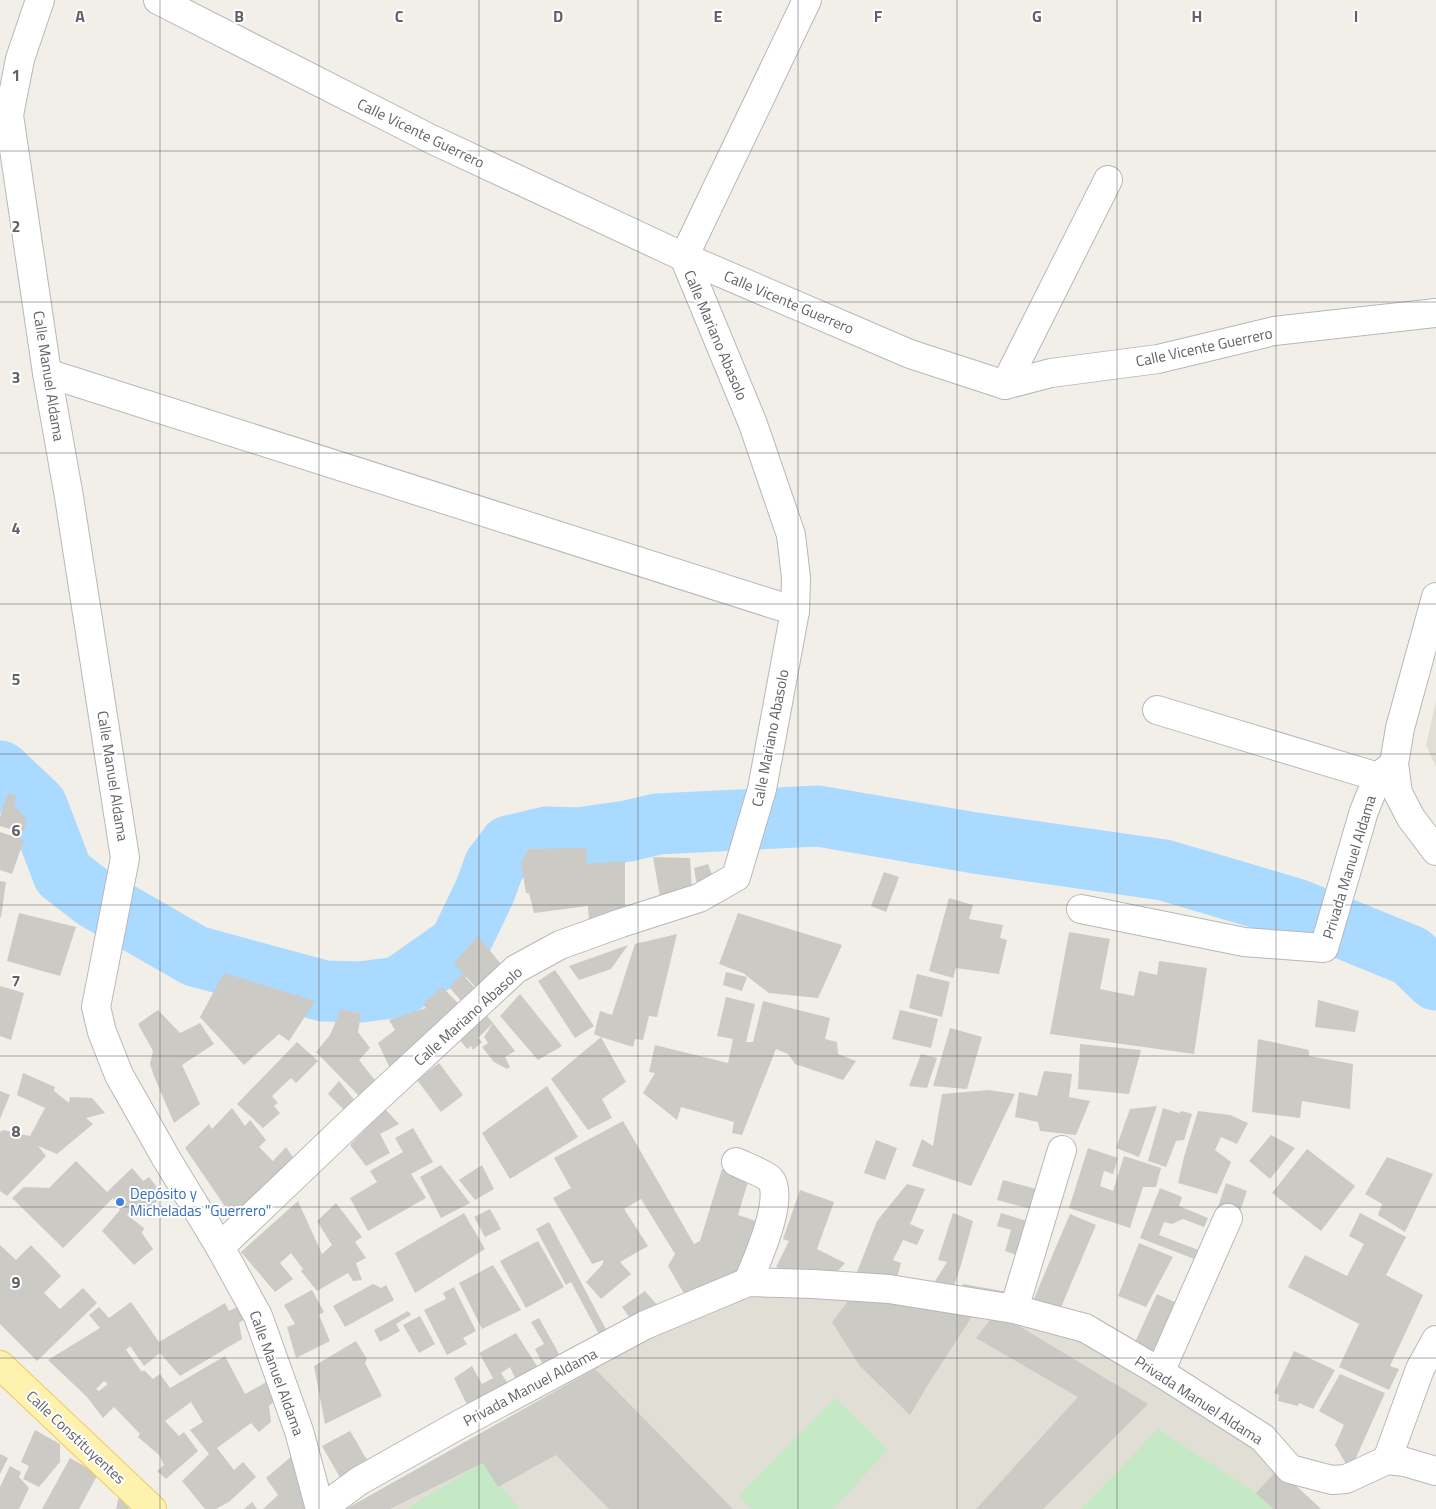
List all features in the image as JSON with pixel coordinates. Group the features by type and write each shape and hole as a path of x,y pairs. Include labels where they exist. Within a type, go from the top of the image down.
{"main road":[{"name":"Calle Constituyentes","path":"0,1365 152,1509"}],"street":[{"name":"Calle Manuel Aldama","path":"40,0 4,113 69,497 126,858 96,1007 102,1032 119,1076 220,1247 258,1316 299,1431 321,1509"},
{"name":"Calle Vicente Guerrero","path":"158,0 431,139 684,258 910,354 1006,385 1051,372 1158,359 1274,331 1436,313"},
{"name":"Calle Mariano Abasolo","path":"220,1247 516,969 560,945 699,898 736,878 762,790 795,611 796,578 791,535 753,424 684,258 807,0"},
{"path":"1006,385 1108,180"},
{"path":"47,373 795,611"},
{"path":"1386,770 1400,728 1436,597"},
{"path":"1157,710 1386,770 1411,818 1436,851"},
{"name":"Privada Manuel Aldama","path":"1081,909 1244,942 1324,948 1364,811 1386,770"},
{"path":"1014,1309 1062,1150"},
{"path":"736,1162 770,1179 774,1187 775,1200 771,1218 748,1282"},
{"path":"1160,1372 1228,1218"},
{"name":"Privada Manuel Aldama","path":"321,1509 359,1481 462,1423 636,1330 748,1282 889,1289 1014,1309 1085,1328 1160,1372 1263,1438 1290,1469 1332,1480 1346,1479 1387,1460"},
{"path":"1436,1340 1420,1369 1387,1460 1405,1462 1436,1471"}],"shaded area":[{"path":"1436,701 1436,767 1426,745"},
{"path":"748,1282 895,1301 1102,1339 1260,1452 1321,1509 346,1509"}],"green space":[{"path":"835,1398 888,1450 833,1509 752,1509 739,1495"},
{"path":"1158,1429 1256,1493 1273,1509 1081,1509"},
{"path":"483,1463 519,1509 406,1509"}],"building":[{"path":"8,793 17,796 14,805 27,820 23,833 0,826 0,817"},
{"path":"0,832 24,840 12,874 0,870"},
{"path":"586,848 587,864 625,861 625,911 589,923 588,906 534,913 529,893 526,893 521,863 528,849"},
{"path":"653,857 690,858 692,890 660,897"},
{"path":"708,864 715,882 697,887 694,868"},
{"path":"884,872 899,877 886,912 871,906"},
{"path":"0,881 6,882 1,917 0,917"},
{"path":"949,898 973,905 969,919 1003,925 1000,938 1007,940 999,974 956,968 953,978 929,971"},
{"path":"19,913 76,927 60,976 7,961"},
{"path":"738,913 842,945 818,998 769,993 743,973 719,964"},
{"path":"1069,932 1110,939 1100,989 1134,996 1139,971 1157,975 1159,961 1207,968 1194,1054 1050,1034"},
{"path":"677,934 657,1017 649,1016 643,1040 635,1039 633,1047 594,1034 600,1011 612,1015 635,944"},
{"path":"478,936 505,969 479,991 454,963"},
{"path":"628,945 611,969 579,980 569,966"},
{"path":"555,970 594,1026 575,1038 538,981"},
{"path":"726,972 747,977 742,991 723,985"},
{"path":"224,973 315,1001 289,1041 279,1034 244,1065 200,1017"},
{"path":"462,974 475,988 462,1002 449,987"},
{"path":"917,974 950,982 942,1017 909,1008"},
{"path":"0,986 24,993 11,1040 0,1036"},
{"path":"442,987 462,1007 390,1068 378,1043 395,1030 389,1020 426,1008 423,1004"},
{"path":"520,994 562,1046 538,1060 500,1016"},
{"path":"726,997 755,1004 746,1042 753,1042 763,1001 830,1018 825,1039 837,1042 838,1054 856,1061 843,1080 795,1064 788,1054 776,1049 742,1135 732,1133 734,1122 681,1107 677,1120 643,1093 655,1073 649,1072 655,1045 728,1063 733,1039 717,1036"},
{"path":"1318,1000 1359,1011 1355,1032 1315,1027"},
{"path":"341,1009 361,1014 358,1032 370,1048 359,1060 378,1084 360,1097 316,1052 330,1035"},
{"path":"158,1010 180,1033 200,1023 214,1044 182,1065 200,1104 174,1123 150,1064 153,1051 138,1024"},
{"path":"900,1010 938,1019 931,1048 892,1039"},
{"path":"487,1016 493,1023 478,1038 482,1042 473,1050 471,1046 467,1049 460,1040"},
{"path":"493,1023 515,1051 505,1057 510,1067 507,1069 494,1062 482,1047 488,1043 484,1037"},
{"path":"950,1028 982,1037 967,1089 933,1086"},
{"path":"601,1037 626,1082 602,1099 612,1118 588,1130 551,1079"},
{"path":"1258,1039 1309,1050 1309,1056 1353,1064 1350,1109 1302,1101 1300,1118 1252,1112"},
{"path":"297,1042 318,1061 296,1083 291,1078 272,1096 278,1103 274,1106 280,1113 263,1128 237,1104"},
{"path":"1080,1044 1141,1050 1129,1094 1078,1089"},
{"path":"921,1054 937,1058 927,1088 909,1086"},
{"path":"439,1063 463,1095 441,1112 417,1080"},
{"path":"1044,1071 1072,1074 1069,1097 1090,1101 1076,1135 1040,1131 1038,1122 1015,1117 1019,1092 1037,1096"},
{"path":"23,1073 55,1087 54,1091 69,1103 70,1097 92,1098 105,1113 86,1118 93,1124 57,1154 38,1146 46,1156 7,1196 0,1191 0,1132 3,1130 30,1136 45,1108 17,1095"},
{"path":"339,1081 356,1102 345,1111 328,1094"},
{"path":"547,1086 578,1137 510,1179 482,1133"},
{"path":"989,1090 1015,1094 971,1186 912,1166 922,1139 933,1146 942,1094"},
{"path":"0,1091 10,1095 0,1119"},
{"path":"1157,1106 1139,1157 1116,1148 1130,1109"},
{"path":"232,1108 245,1126 250,1120 266,1140 259,1147 273,1161 286,1147 295,1160 233,1218 185,1148 209,1124 212,1129"},
{"path":"1163,1108 1179,1113 1182,1111 1192,1114 1184,1140 1176,1141 1166,1167 1148,1161"},
{"path":"385,1109 399,1124 380,1134 390,1153 366,1166 350,1145"},
{"path":"1198,1111 1230,1115 1248,1123 1237,1144 1221,1137 1215,1150 1231,1162 1217,1194 1178,1183"},
{"path":"623,1121 694,1244 700,1241 722,1169 748,1182 738,1215 762,1223 743,1278 689,1302 668,1266 675,1254 641,1199 624,1209 648,1246 620,1262 631,1274 601,1299 586,1282 602,1265 604,1260 592,1264 553,1198 571,1188 554,1158"},
{"path":"413,1128 433,1162 411,1174 426,1198 368,1231 350,1198 377,1182 370,1171 403,1152 395,1138"},
{"path":"1271,1135 1295,1148 1270,1179 1249,1161"},
{"path":"876,1140 897,1148 885,1180 864,1173"},
{"path":"1088,1148 1118,1158 1113,1174 1104,1171 1100,1186 1113,1191 1124,1156 1161,1168 1156,1187 1143,1187 1130,1228 1069,1208"},
{"path":"1307,1149 1355,1186 1321,1231 1272,1193"},
{"path":"1387,1157 1433,1174 1405,1232 1378,1215 1382,1204 1365,1194"},
{"path":"76,1161 107,1192 132,1168 143,1181 149,1177 163,1195 145,1213 135,1204 127,1215 144,1228 142,1233 153,1249 134,1265 102,1231 120,1210 113,1198 63,1248 12,1198 24,1187 49,1188"},
{"path":"441,1165 470,1203 441,1218 420,1177"},
{"path":"482,1165 494,1189 475,1200 459,1180"},
{"path":"1003,1180 1036,1189 1031,1209 997,1200"},
{"path":"1226,1183 1247,1191 1239,1214 1218,1207"},
{"path":"907,1184 925,1189 910,1224 924,1230 917,1245 903,1240 893,1260 901,1263 895,1286 857,1272 877,1221"},
{"path":"1160,1188 1182,1197 1179,1206 1208,1218 1204,1227 1183,1219 1172,1224 1164,1222 1159,1235 1201,1251 1197,1260 1140,1238"},
{"path":"800,1190 834,1202 817,1249 845,1263 829,1281 776,1267 789,1241 783,1239"},
{"path":"298,1201 322,1254 332,1245 317,1221 336,1203 362,1237 355,1242 366,1258 356,1263 362,1280 353,1281 348,1273 317,1291 301,1271 303,1269 291,1253 280,1263 293,1279 275,1292 241,1252"},
{"path":"490,1209 501,1229 485,1237 474,1217"},
{"path":"464,1213 485,1249 415,1293 395,1253"},
{"path":"953,1213 973,1221 961,1265 952,1292 929,1291 947,1262 938,1260"},
{"path":"1001,1213 1030,1222 1020,1256 1005,1251 1011,1230 997,1226"},
{"path":"1360,1213 1406,1237 1386,1275 1423,1295 1390,1366 1399,1369 1389,1390 1339,1367 1359,1324 1288,1287 1305,1255 1347,1276 1364,1244 1349,1236"},
{"path":"1070,1214 1096,1225 1056,1319 1030,1308"},
{"path":"549,1222 609,1335 602,1340 571,1282 566,1285 536,1229"},
{"path":"538,1241 564,1287 526,1308 500,1261"},
{"path":"1139,1243 1173,1257 1146,1307 1118,1296"},
{"path":"0,1245 16,1260 31,1245 61,1276 44,1293 60,1309 83,1288 97,1303 37,1361 0,1324"},
{"path":"493,1265 521,1310 482,1329 459,1283"},
{"path":"373,1284 381,1288 386,1285 394,1300 345,1327 333,1306"},
{"path":"963,1284 1008,1292 1006,1304 961,1296"},
{"path":"454,1287 476,1331 463,1338 467,1344 447,1355 424,1310 446,1299 443,1293"},
{"path":"312,1290 324,1312 319,1315 330,1341 296,1358 287,1327 295,1324 284,1305"},
{"path":"645,1291 663,1312 635,1325 622,1307"},
{"path":"1157,1294 1179,1304 1154,1361 1131,1351"},
{"path":"852,1296 973,1315 910,1415 859,1365 832,1322"},
{"path":"131,1302 159,1342 225,1303 229,1311 239,1306 246,1318 239,1323 242,1339 180,1376 160,1353 144,1366 130,1346 126,1350 142,1372 144,1370 153,1379 160,1374 170,1388 225,1356 245,1394 272,1379 278,1398 269,1406 271,1422 259,1432 251,1423 217,1448 234,1470 243,1462 256,1477 229,1502 216,1509 205,1509 182,1481 209,1454 190,1430 203,1422 191,1402 165,1421 179,1436 184,1432 198,1451 166,1479 157,1471 164,1465 159,1455 138,1437 140,1434 114,1407 103,1418 87,1397 48,1360 100,1328 89,1315 99,1307 109,1318","holes":["104,1381 108,1384 99,1391 96,1389"]},
{"path":"408,1311 411,1315 396,1324 400,1331 380,1342 374,1330"},
{"path":"996,1312 1148,1404 1043,1509 976,1509 1078,1397 976,1338"},
{"path":"420,1316 435,1344 419,1353 403,1325"},
{"path":"539,1318 563,1361 546,1371 535,1349 544,1344 531,1322"},
{"path":"516,1333 540,1371 518,1384 510,1367 501,1373 512,1390 471,1413 454,1378 472,1366 482,1384 493,1378 479,1353"},
{"path":"356,1341 367,1359 365,1363 382,1396 325,1424 314,1366"},
{"path":"1294,1351 1335,1370 1313,1409 1299,1403 1298,1406 1278,1401 1279,1395 1274,1393"},
{"path":"595,1369 733,1509 609,1509 556,1455 498,1487 483,1463 390,1509 346,1509"},
{"path":"1340,1374 1385,1393 1350,1471 1335,1445 1344,1425 1319,1411"},
{"path":"35,1430 60,1444 60,1462 39,1487 23,1479 29,1466 21,1462"},
{"path":"350,1431 370,1465 342,1481 322,1446"},
{"path":"298,1451 307,1509 263,1509 278,1495 266,1478"},
{"path":"0,1454 8,1458 0,1474"},
{"path":"70,1458 98,1474 79,1509 42,1509"},
{"path":"10,1466 21,1472 19,1477 29,1488 19,1509 0,1509 0,1487"},
{"path":"1278,1469 1321,1509 1273,1509 1256,1493"},
{"path":"119,1496 130,1506 128,1509 116,1509"},
{"path":"252,1502 257,1509 244,1509"}],"waterway":[{"path":"0,771 37,806 63,874 94,898 195,956 324,991 360,992 399,987 459,945 485,891 494,866 509,846 547,837 578,838 628,831 657,824 818,816 975,843 1164,870 1296,909 1411,956 1436,980"}],"place":[{"name":"Depósito y Micheladas \"Guerrero\"","path":"120,1202"}]}
